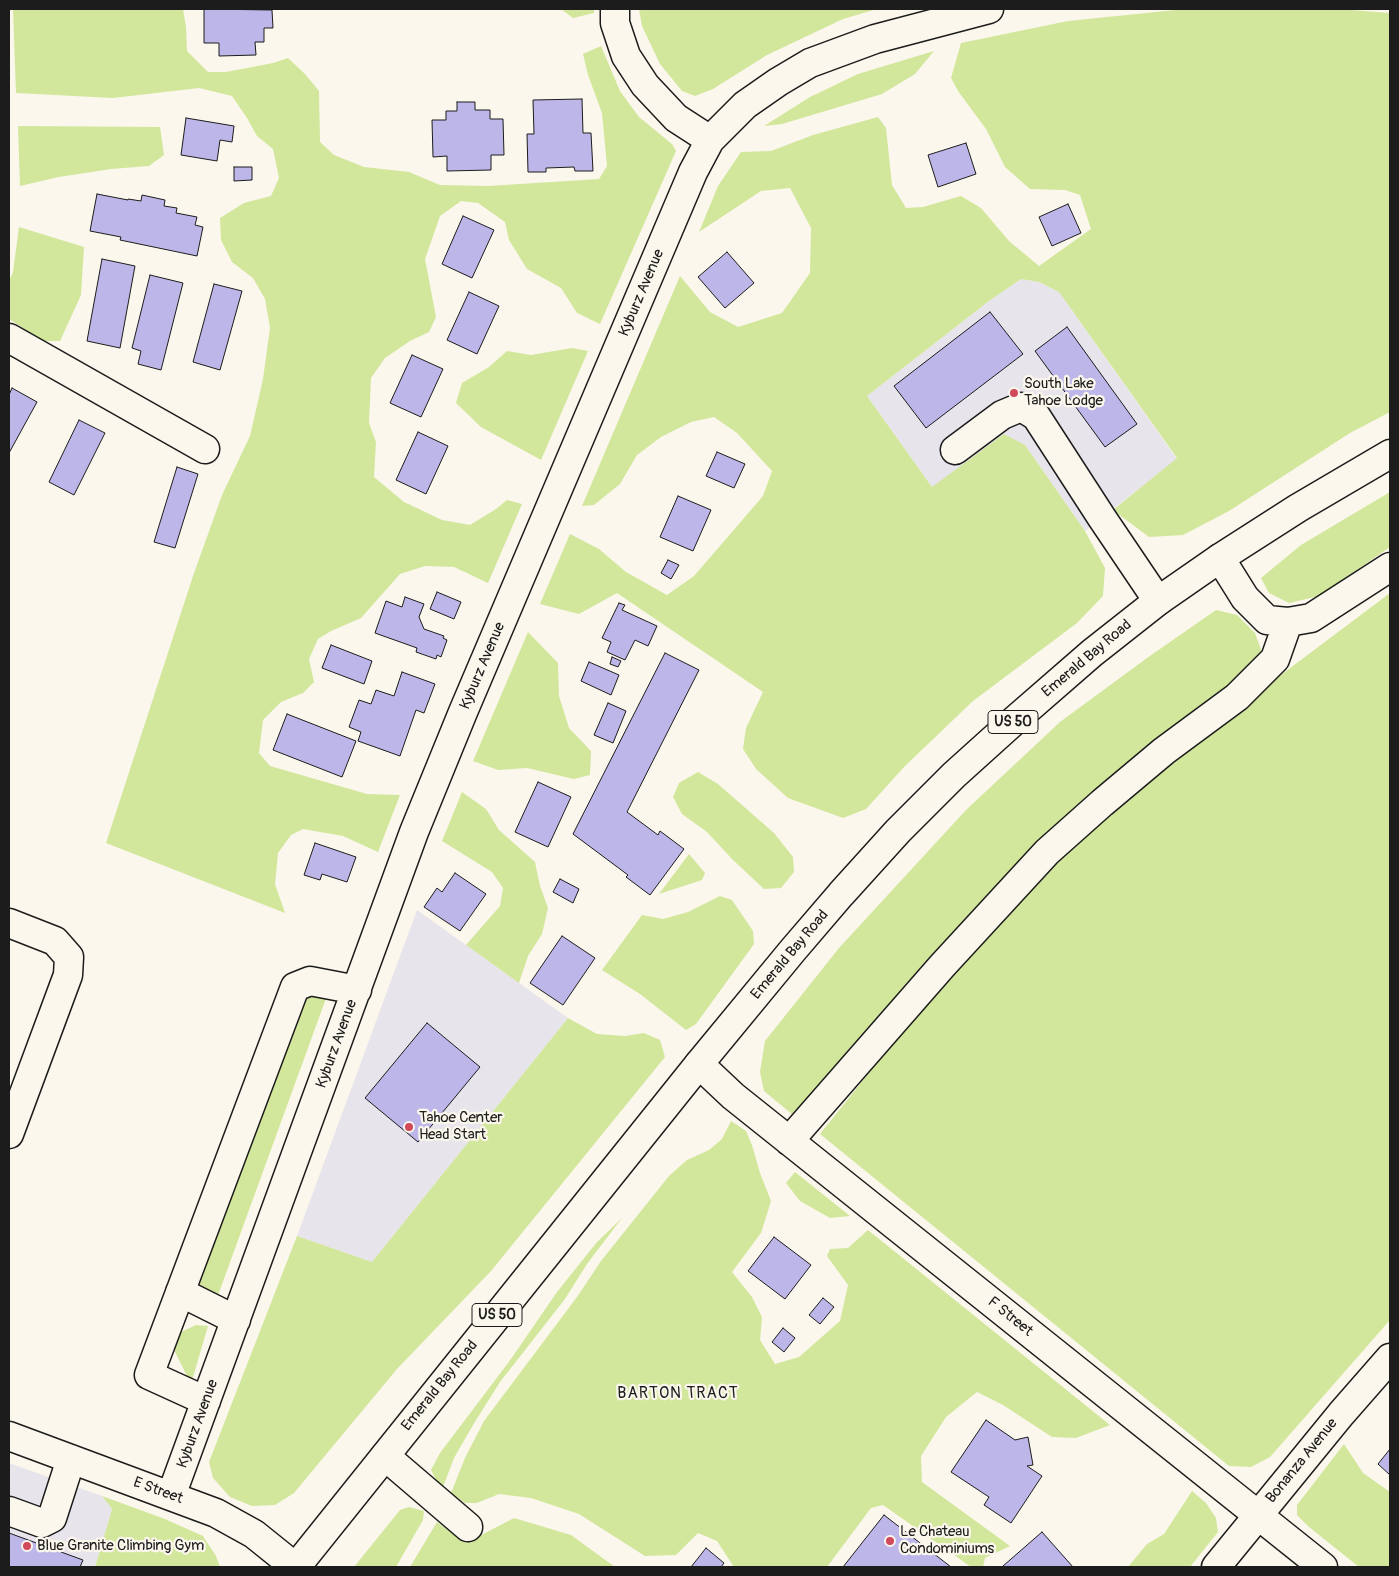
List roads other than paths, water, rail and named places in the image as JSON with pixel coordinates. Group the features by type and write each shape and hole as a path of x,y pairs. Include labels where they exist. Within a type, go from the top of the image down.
{"main road":[{"name":"Kyburz Avenue","path":"171,1496 414,832 463,712 693,172 710,140 745,105 810,63 875,39 989,9"},
{"path":"615,16 626,56 645,85 676,118 710,140"},
{"path":"9,338 205,449"},
{"path":"955,450 1002,415 1022,407 1036,416 1158,601"},
{"name":"Emerald Bay Road","path":"296,1567 699,1064 841,894 926,803 954,775 1092,653 1158,601 1220,558 1298,508 1390,454"},
{"path":"1220,558 1245,598 1267,620 1288,622 1311,618 1390,567"},
{"path":"789,1141 942,966 1046,852 1164,751 1237,697 1274,659 1288,622"},
{"path":"9,923 55,941 69,957 68,975 9,1134"},
{"path":"206,1401 149,1375 295,987 310,981 357,990"},
{"name":"F Street","path":"699,1064 733,1096 1322,1567"},
{"path":"180,1292 236,1320"},
{"name":"Bonanza Avenue","path":"1216,1567 1365,1385 1390,1358"},
{"name":"E Street","path":"9,1436 216,1513 254,1534 296,1567"},
{"path":"385,1456 468,1527"},
{"path":"9,1511 42,1523 52,1518 71,1459"}],"place":[{"name":"South Lake Tahoe Lodge","path":"1014,393"},
{"name":"Tahoe Center Head Start","path":"409,1127"},
{"name":"Le Chateau Condominiums","path":"890,1541"},
{"name":"Blue Granite Climbing Gym","path":"27,1546"}],"district":[{"name":"BARTON TRACT","path":"678,1394"}]}
